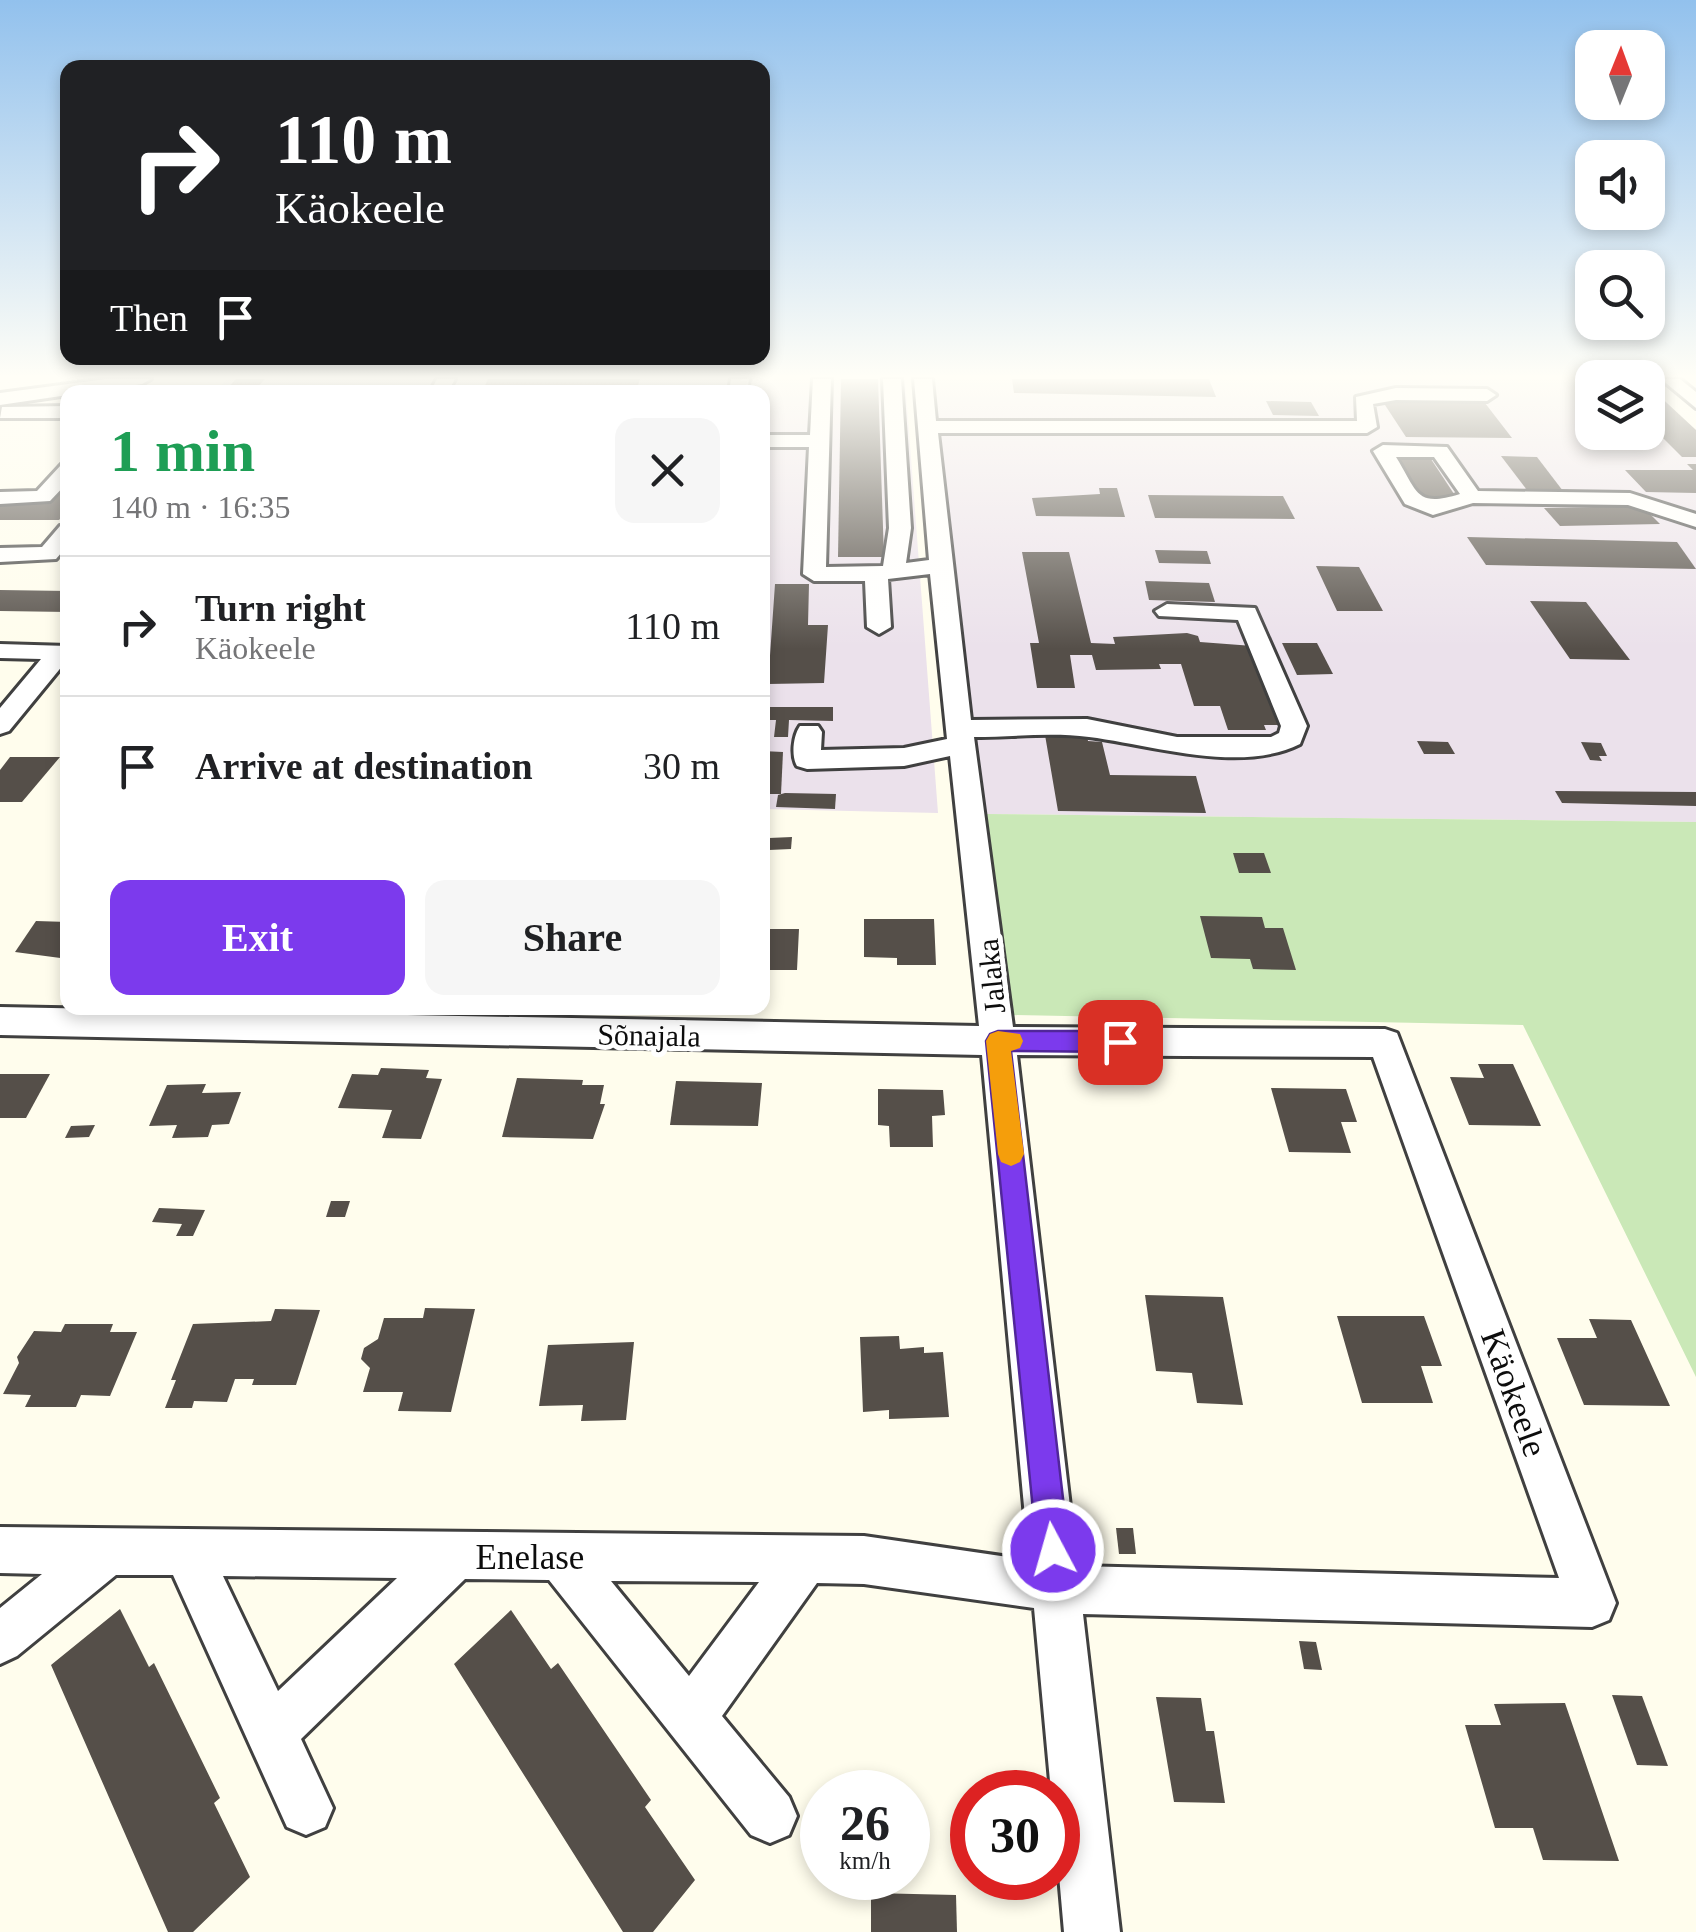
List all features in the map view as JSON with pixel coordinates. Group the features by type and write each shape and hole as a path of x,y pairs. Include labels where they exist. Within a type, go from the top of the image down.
{"street":[{"path":"818,469 814,574 884,573 938,566"},
{"path":"879,627 884,573 900,528 897,469"},
{"name":"Jalaka","path":"930,469 938,566 998,1041 1092,1932"},
{"path":"0,498 43,497 60,479"},
{"path":"1472,497 1630,499 1696,520"},
{"path":"0,554 58,554"},
{"path":"807,759 904,757 960,737 1087,728 1176,746 1274,746 1291,738 1294,726 1247,612 1167,611"},
{"path":"0,651 60,652 0,725"},
{"name":"Sõnajala","path":"0,1021 998,1041"},
{"name":"Käokeele","path":"998,1041 1386,1043 1592,1604 1057,1589"},
{"name":"Enelase","path":"0,1550 864,1560 1057,1589"},
{"path":"0,1639 107,1552"},
{"path":"188,1553 306,1808"},
{"path":"271,1732 456,1556"},
{"path":"561,1557 770,1816"},
{"path":"690,1717 804,1560"}],"shaded area":[{"path":"770,469 912,469 938,813 770,809"},
{"path":"944,469 1696,469 1696,822 986,814"}],"green space":[{"path":"986,814 1696,822 1696,1377 1523,1025 1011,1015"}],"building":[{"path":"839,469 881,469 884,557 838,557"},
{"path":"1403,469 1438,469 1456,497 1419,496"},
{"path":"1511,469 1546,469 1563,491 1527,490"},
{"path":"1696,469 1696,493 1646,492 1625,470"},
{"path":"60,488 59,520 0,520 0,503 45,504"},
{"path":"1099,488 1117,488 1125,517 1036,516 1032,498 1100,494"},
{"path":"1148,495 1283,496 1295,519 1155,518"},
{"path":"1642,506 1660,524 1560,526 1544,508"},
{"path":"1467,537 1677,542 1696,569 1486,565"},
{"path":"1155,550 1207,551 1211,564 1159,563"},
{"path":"1022,552 1069,552 1091,643 1115,644 1113,637 1187,633 1198,636 1200,642 1253,646 1285,725 1264,725 1266,730 1228,730 1220,706 1194,706 1181,664 1159,664 1161,669 1096,670 1092,655 1070,655 1075,688 1037,688 1030,643 1039,643"},
{"path":"1316,566 1359,567 1383,611 1337,611"},
{"path":"1145,581 1209,583 1215,602 1149,600"},
{"path":"775,584 809,584 808,625 828,625 824,683 770,684"},
{"path":"0,590 60,591 60,612 0,611"},
{"path":"1530,601 1586,602 1630,660 1570,659"},
{"path":"1282,643 1317,643 1333,674 1297,675"},
{"path":"770,707 833,707 833,721 789,720 788,737 774,737 776,720 770,720"},
{"path":"1045,735 1087,735 1088,741 1102,742 1110,775 1196,776 1206,813 1058,811"},
{"path":"1417,741 1448,742 1455,754 1424,754"},
{"path":"1581,742 1601,743 1607,756 1599,756 1602,761 1590,760"},
{"path":"770,751 783,752 781,794 770,794"},
{"path":"10,757 60,757 22,802 0,802 0,770"},
{"path":"1555,791 1696,792 1696,806 1562,803"},
{"path":"836,794 835,809 776,807 778,795"},
{"path":"792,837 791,849 770,850 770,838"},
{"path":"1233,853 1264,853 1271,873 1239,873"},
{"path":"1200,916 1262,917 1265,928 1283,928 1296,970 1253,969 1250,959 1211,958"},
{"path":"864,919 934,919 936,965 897,965 897,958 864,957"},
{"path":"36,921 60,922 60,958 15,952"},
{"path":"770,929 799,929 797,970 770,970"},
{"path":"1478,1064 1513,1064 1541,1126 1469,1125 1450,1077 1484,1078"},
{"path":"381,1068 429,1070 426,1078 442,1079 421,1139 382,1138 392,1110 338,1108 352,1074 378,1075"},
{"path":"0,1074 50,1074 26,1118 0,1118"},
{"path":"517,1078 583,1080 582,1085 604,1085 600,1104 605,1104 593,1139 502,1137"},
{"path":"676,1081 762,1083 758,1126 670,1125"},
{"path":"206,1084 202,1093 241,1092 229,1124 212,1125 208,1137 172,1138 177,1125 149,1126 167,1085"},
{"path":"1271,1088 1346,1089 1357,1122 1341,1122 1351,1153 1289,1152"},
{"path":"878,1089 943,1090 945,1115 932,1116 933,1147 890,1147 889,1126 878,1125"},
{"path":"95,1125 89,1137 65,1138 71,1126"},
{"path":"331,1201 350,1201 345,1217 326,1217"},
{"path":"159,1208 205,1210 193,1236 176,1236 182,1224 152,1222"},
{"path":"1145,1295 1223,1297 1243,1405 1197,1403 1192,1373 1156,1371"},
{"path":"425,1308 475,1309 451,1412 398,1411 403,1392 363,1392 370,1368 361,1359 364,1348 378,1339 384,1318 423,1318"},
{"path":"275,1309 320,1310 296,1385 252,1385 254,1379 235,1379 227,1402 194,1401 192,1408 165,1408 176,1380 171,1380 193,1324 271,1321"},
{"path":"1337,1316 1424,1316 1442,1366 1421,1366 1433,1403 1362,1403"},
{"path":"1589,1319 1631,1320 1670,1406 1584,1405 1557,1338 1597,1338"},
{"path":"65,1324 113,1324 110,1332 137,1332 110,1396 81,1395 76,1407 25,1407 31,1395 3,1394 19,1363 17,1357 34,1331 61,1332"},
{"path":"899,1336 900,1349 924,1347 924,1353 943,1352 949,1417 889,1419 889,1410 863,1412 860,1337"},
{"path":"634,1342 626,1420 581,1421 583,1405 539,1406 548,1345"},
{"path":"1116,1528 1133,1528 1136,1554 1119,1554"},
{"path":"120,1609 149,1667 154,1663 220,1798 214,1803 250,1877 193,1932 168,1932 51,1665"},
{"path":"511,1610 551,1669 558,1663 651,1800 645,1807 695,1880 653,1932 623,1932 454,1664"},
{"path":"1299,1641 1316,1642 1322,1670 1304,1669"},
{"path":"1612,1695 1642,1696 1668,1766 1637,1765"},
{"path":"1156,1697 1201,1698 1206,1731 1214,1731 1225,1803 1174,1802"},
{"path":"1565,1703 1619,1861 1543,1860 1533,1828 1495,1828 1465,1725 1501,1725 1494,1704"},
{"path":"930,1894 950,1895 950,1900 956,1900 957,1932 871,1932 871,1900 930,1900"}],"slow traffic":[{"path":"1011,1041 998,1041 1011,1154"}],"route":[{"path":"1053,1550 998,1041 1120,1042"}]}
